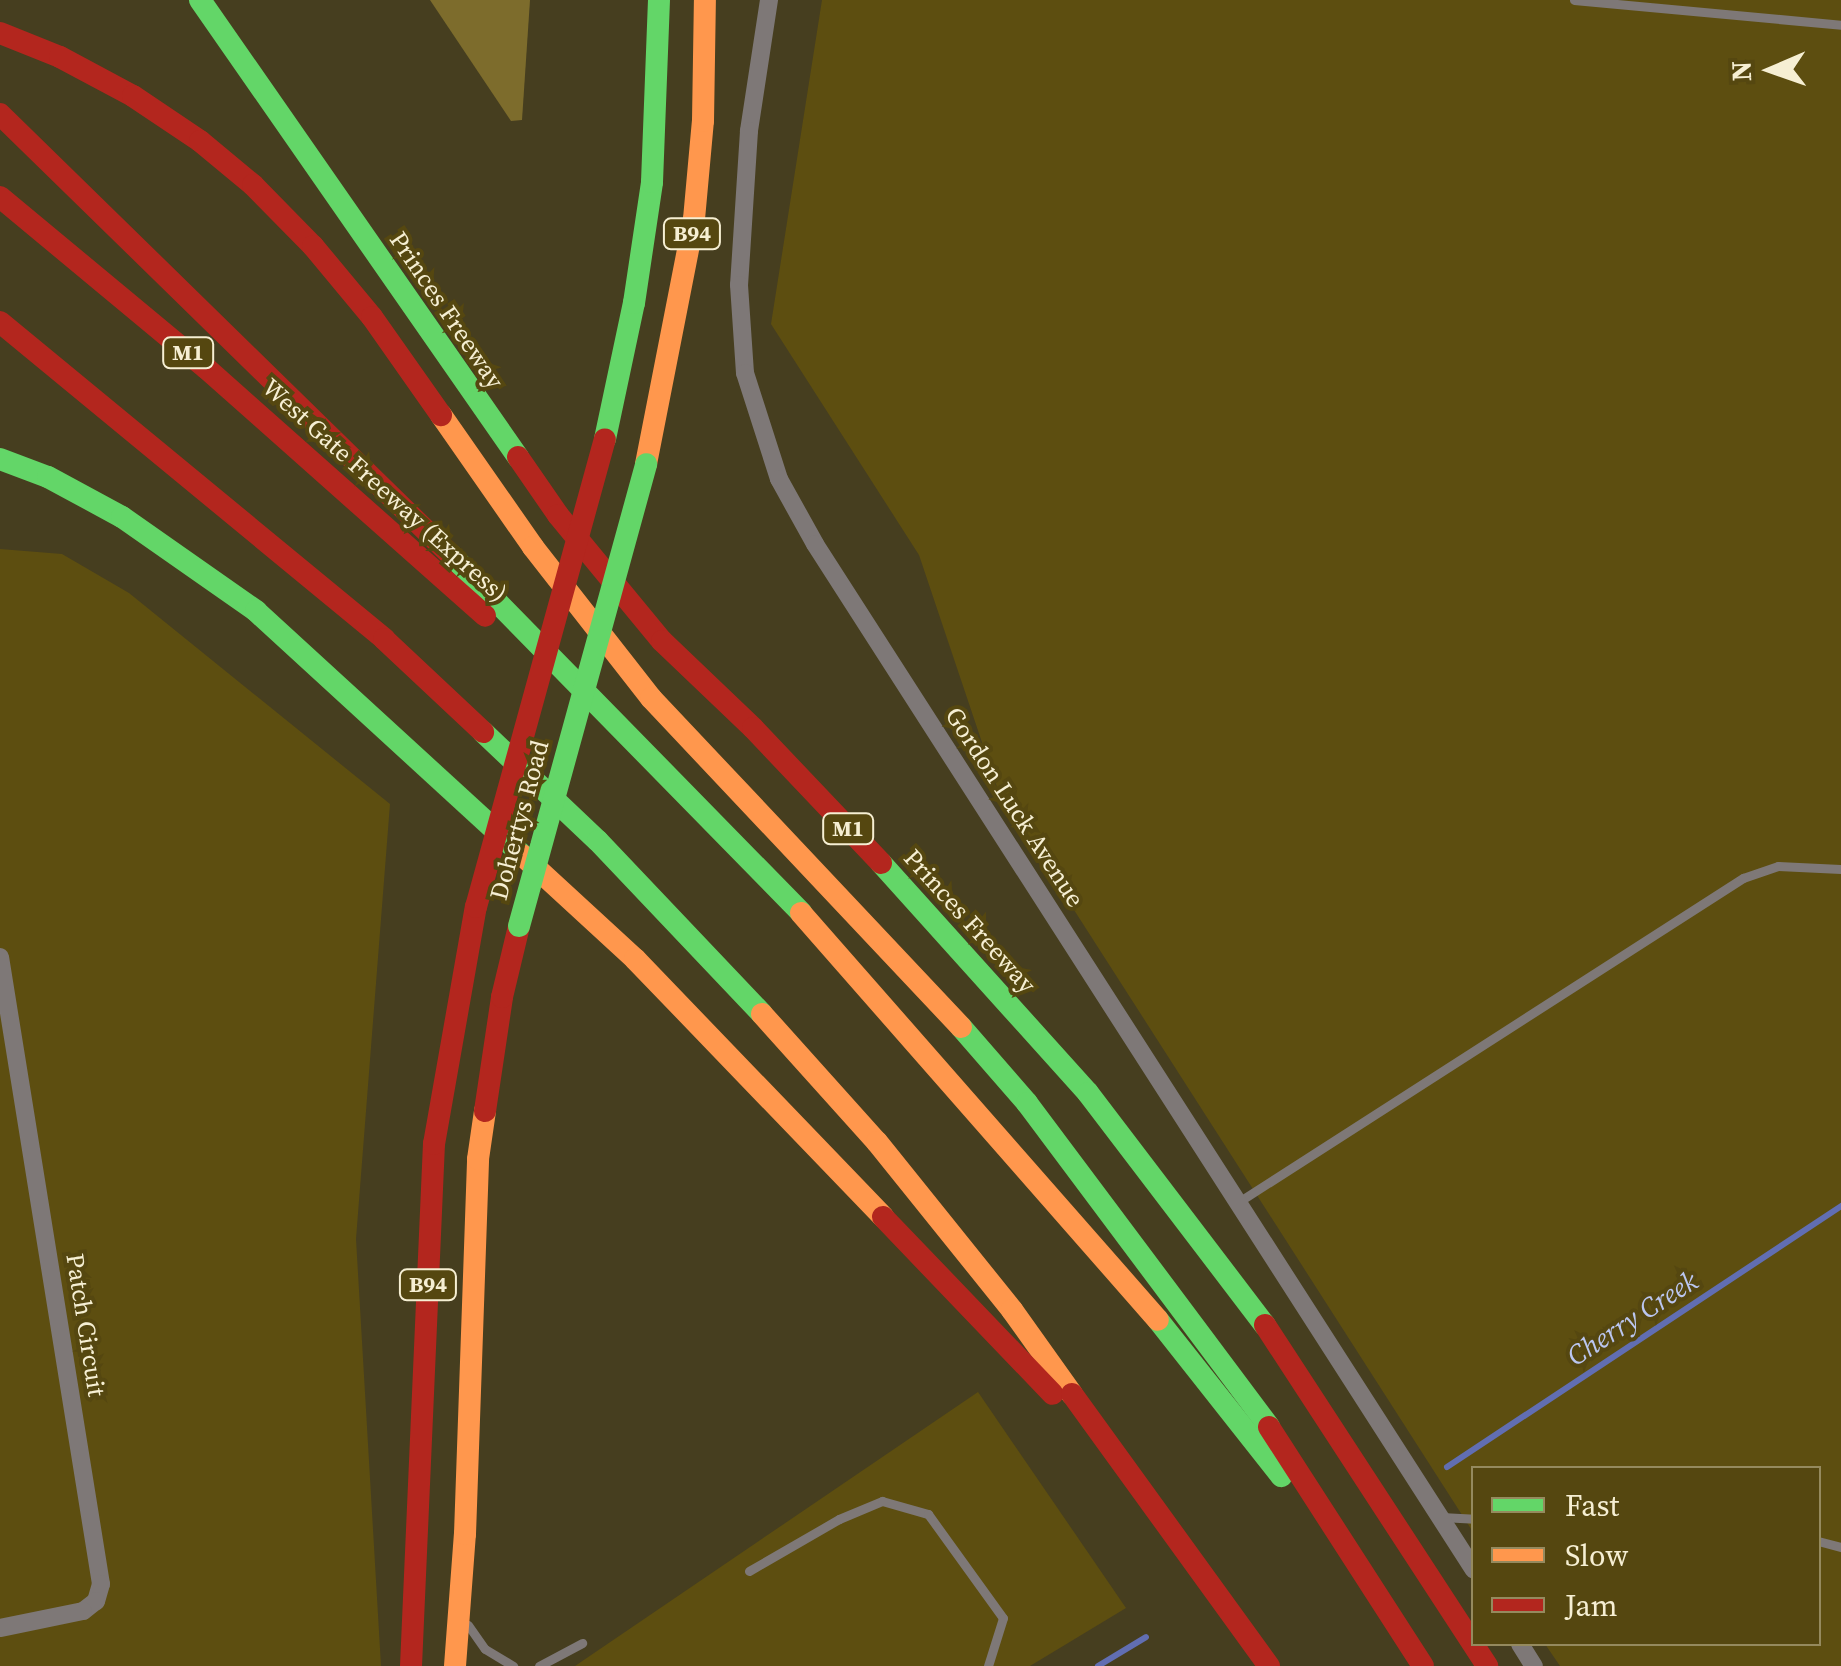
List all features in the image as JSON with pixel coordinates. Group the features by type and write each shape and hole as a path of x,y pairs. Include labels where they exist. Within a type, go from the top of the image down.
{"main road":[{"name":"Princes Freeway","path":"200,0 558,515 662,640 753,728 944,930 1088,1093 1184,1214 1282,1348 1471,1641"},
{"name":"Dohertys Road","path":"411,1666 434,1144 476,907 606,439 634,302 652,182 659,0"},
{"name":"Dohertys Road","path":"455,1666 478,1159 502,997 646,464 668,369 694,219 703,122 705,0"},
{"path":"0,34 104,81 200,141 253,185 312,246 372,316 533,547 651,698 941,1004 1027,1104 1280,1442 1423,1666"},
{"path":"0,114 422,526 725,832"},
{"name":"West Gate Freeway (Express)","path":"0,197 206,368 725,832"},
{"path":"0,322 371,628 598,841 877,1142 1012,1310 1269,1666"},
{"path":"0,459 48,478 122,517 228,590 464,798 636,959 988,1324 1084,1428 1232,1610"},
{"name":"M1","path":"725,832 838,954 1161,1324 1302,1503 1415,1666"}],"street":[{"name":"Gordon Luck Avenue","path":"769,0 744,173 740,302 746,373 779,479 815,544 1471,1565"},
{"name":"Patch Circuit","path":"0,958 101,1584 96,1601 83,1612 0,1628"}],"lane":[{"path":"1574,0 1841,24"},
{"path":"1240,1201 1743,878 1778,866 1841,869"},
{"path":"749,1571 838,1519 882,1501 928,1514 1003,1618 988,1666"},
{"path":"1440,1517 1471,1520"},
{"path":"460,1606 472,1636 513,1666"},
{"path":"539,1666 582,1642"}],"shaded area":[{"path":"430,0 530,0 522,120 511,121"},
{"path":"822,0 1841,0 1841,1666 1560,1666 1546,1646 1821,1646 1821,1466 1471,1466 1471,1529 999,793 919,555 771,324"},
{"path":"0,549 62,554 129,593 390,804 356,1239 381,1666 0,1666"},
{"path":"978,1392 1126,1608 1030,1666 575,1666"}],"waterway":[{"name":"Cherry Creek","path":"1447,1467 1841,1206"},
{"name":"Cherry Creek","path":"1098,1666 1146,1637"}],"traffic: fast":[{"path":"200,0 518,457"},
{"path":"605,439 634,303 652,182 659,0"},
{"path":"0,459 48,477 122,517 256,611 522,855"},
{"path":"519,926 646,464"},
{"path":"452,556 801,913"},
{"path":"483,732 598,841 762,1014"},
{"path":"881,863 1088,1093 1265,1325"},
{"path":"961,1027 1027,1103 1269,1427"},
{"path":"1158,1320 1281,1476"}],"traffic: slow":[{"path":"646,464 694,219 703,121 705,0"},
{"path":"441,415 533,547 651,698 961,1027"},
{"path":"522,855 635,959 883,1217"},
{"path":"801,913 1158,1320"},
{"path":"762,1014 877,1142 1012,1310 1072,1394"},
{"path":"455,1666 465,1534 478,1159 485,1111"}],"traffic: jam":[{"path":"0,33 60,57 133,96 200,141 253,185 313,246 372,317 441,415"},
{"path":"0,114 452,556"},
{"path":"0,197 206,368 485,616"},
{"path":"0,322 384,639 483,732"},
{"path":"476,907 605,439"},
{"path":"518,457 558,515 662,641 753,728 881,863"},
{"path":"411,1666 434,1144 476,907"},
{"path":"485,1111 502,997 519,926"},
{"path":"883,1217 1053,1394"},
{"path":"1265,1325 1471,1641"},
{"path":"1072,1394 1269,1666"},
{"path":"1269,1427 1423,1666"},
{"path":"1474,1646 1487,1666"}]}
